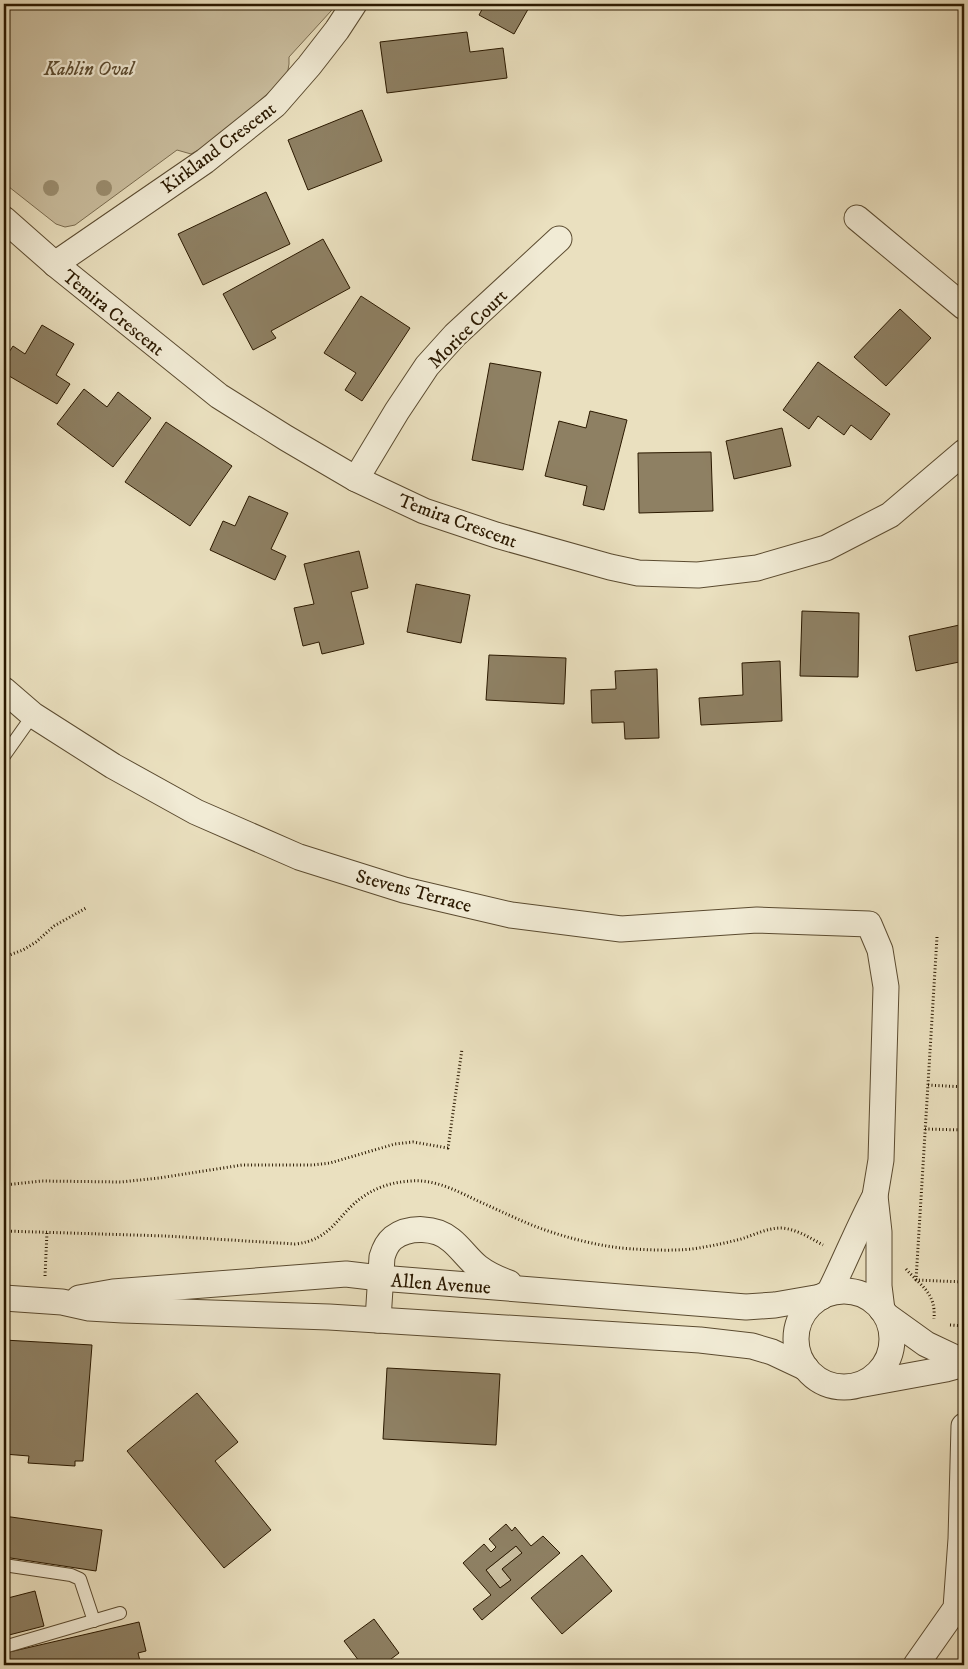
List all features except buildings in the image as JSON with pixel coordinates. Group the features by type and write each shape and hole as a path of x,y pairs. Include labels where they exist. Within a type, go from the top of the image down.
{"street":[{"name":"Kirkland Crescent","path":"55,264 205,161 275,105 309,66 337,30 354,4"},
{"path":"857,218 964,306"},
{"name":"Temira Crescent","path":"4,219 55,264 219,396 286,438 356,479 424,511 580,560 638,573 698,575 757,568 826,548 890,515 964,452"},
{"name":"Morice Court","path":"356,479 427,366 454,335 559,239"},
{"name":"Stevens Terrace","path":"4,690 33,715 112,766 196,812 299,857 404,890 511,914 621,929 757,920 869,924 880,950 886,987 881,1160 875,1196"},
{"path":"825,1295 848,1256 875,1196"},
{"path":"860,1385 874,1377 886,1364 892,1348 892,1332 884,1313 879,1286 879,1232 875,1196"},
{"path":"378,1320 382,1257 385,1248 393,1238 407,1232 421,1230 436,1231 451,1239 479,1268 520,1288"},
{"name":"Allen Avenue","path":"62,1302 113,1292 346,1274 746,1307 775,1305 825,1295"},
{"path":"845,1290 862,1294 876,1303 884,1313 926,1344 964,1363 946,1369 843,1388 826,1384 812,1375 801,1362 796,1347 796,1330 802,1314 814,1301 825,1295 845,1290"},
{"name":"Allen Avenue","path":"4,1298 62,1302 89,1308 378,1320 731,1343 752,1346 772,1352 806,1368"},
{"path":"916,1665 956,1608 961,1539 964,1426"}],"lane":[{"path":"4,756 33,715"},
{"path":"4,1565 70,1575 80,1579 94,1621"},
{"path":"4,1647 120,1613"}],"path":[{"path":"4,957 24,950 54,926 86,908"},
{"path":"916,1280 937,937"},
{"path":"4,1185 42,1181 121,1182 242,1165 313,1165 330,1163 396,1144 414,1142 448,1148 462,1049"},
{"path":"928,1085 964,1087"},
{"path":"925,1129 964,1130"},
{"path":"4,1231 166,1236 295,1244 320,1238 351,1207 370,1192 393,1183 414,1181 434,1182 547,1231 583,1242 622,1248 662,1250 702,1248 779,1228 800,1233 848,1256"},
{"path":"878,1263 900,1263 930,1295 934,1303 934,1322 940,1323"},
{"path":"916,1280 964,1282"},
{"path":"946,1325 964,1326"}],"green space":[{"name":"Kahlin Oval","path":"4,4 335,4 331,11 289,57 287,76 214,142 191,154 177,150 75,225 65,227 56,224 4,183"},
{"path":"516,1546 522,1553 502,1569 511,1580 500,1588 486,1570"}]}
